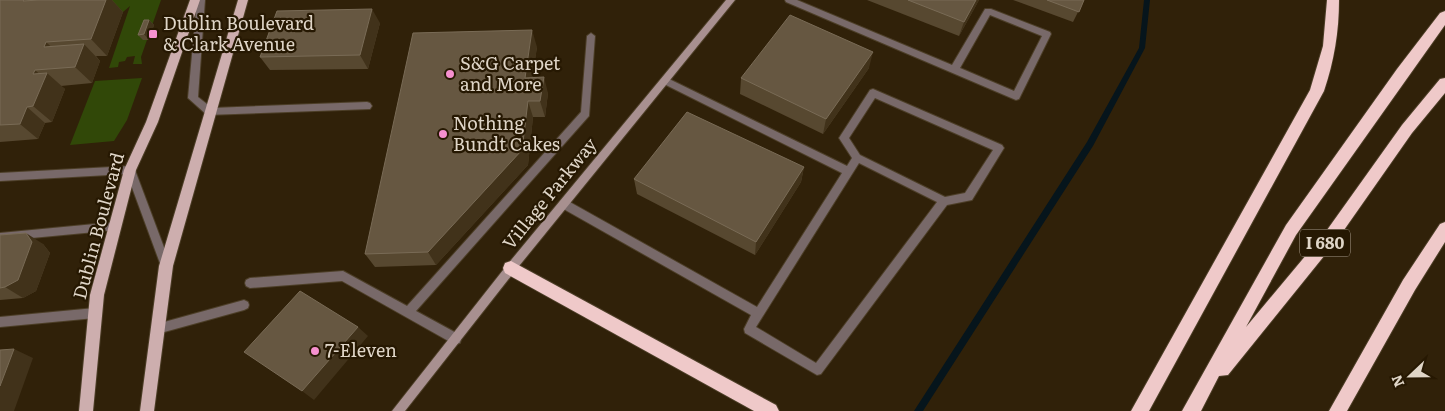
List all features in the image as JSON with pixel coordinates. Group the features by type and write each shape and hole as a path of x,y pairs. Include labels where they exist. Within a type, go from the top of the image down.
{"highway":[{"path":"1140,411 1317,91 1328,62 1333,29 1333,0"},
{"path":"1194,405 1291,230 1402,73 1445,16"},
{"name":"I 680","path":"1194,405 1332,235 1406,129 1445,83"},
{"path":"1338,411 1409,285 1445,229"},
{"path":"511,268 718,380 770,411"}],"main road":[{"name":"Dublin Boulevard","path":"86,411 97,295 130,170 152,122 195,0"},
{"path":"147,411 166,266 243,0"}],"street":[{"name":"Village Parkway","path":"398,411 511,268 731,0"}],"lane":[{"path":"201,0 193,98 210,112 366,106"},
{"path":"789,0 954,70 1016,96 1047,34 988,10 954,70"},
{"path":"408,312 586,113 591,36"},
{"path":"665,81 849,172"},
{"path":"874,93 999,148 968,197 944,201 857,158 844,138 874,93"},
{"path":"857,158 749,329 817,370 944,201"},
{"path":"0,176 130,170 166,266"},
{"path":"564,204 759,314"},
{"path":"0,237 116,226"},
{"path":"250,283 343,276 456,339"},
{"path":"157,329 244,305"},
{"path":"0,322 96,313"}],"green space":[{"path":"15,0 161,0 141,57 142,64 133,64 135,56 127,57 125,61 119,62 118,67 109,68 130,6 123,12 40,18"},
{"path":"142,78 127,120 114,141 70,145 95,81"}],"building":[{"path":"0,0 106,0 91,39 46,42 44,47 84,44 75,67 35,70 33,74 47,73 33,106 27,107 20,124 0,125"},
{"path":"908,0 976,0 964,22"},
{"path":"1047,0 1084,0 1079,12"},
{"path":"372,9 360,55 260,57 277,11"},
{"path":"790,15 873,52 826,119 741,78"},
{"path":"144,20 149,20 144,34 138,35"},
{"path":"532,30 525,78 544,77 540,101 528,101 522,150 428,252 365,254 413,33"},
{"path":"687,112 804,167 756,242 634,179"},
{"path":"26,233 32,242 18,280 0,288 0,235"},
{"path":"300,291 358,327 302,391 244,352"},
{"path":"14,349 0,386 0,350"}],"waterway":[{"path":"918,411 1090,144 1142,48 1147,0"}],"place":[{"name":"Dublin Boulevard & Clark Avenue","path":"153,34"},
{"name":"S&G Carpet and More","path":"450,74"},
{"name":"Nothing Bundt Cakes","path":"443,134"},
{"name":"7-Eleven","path":"315,351"}]}
